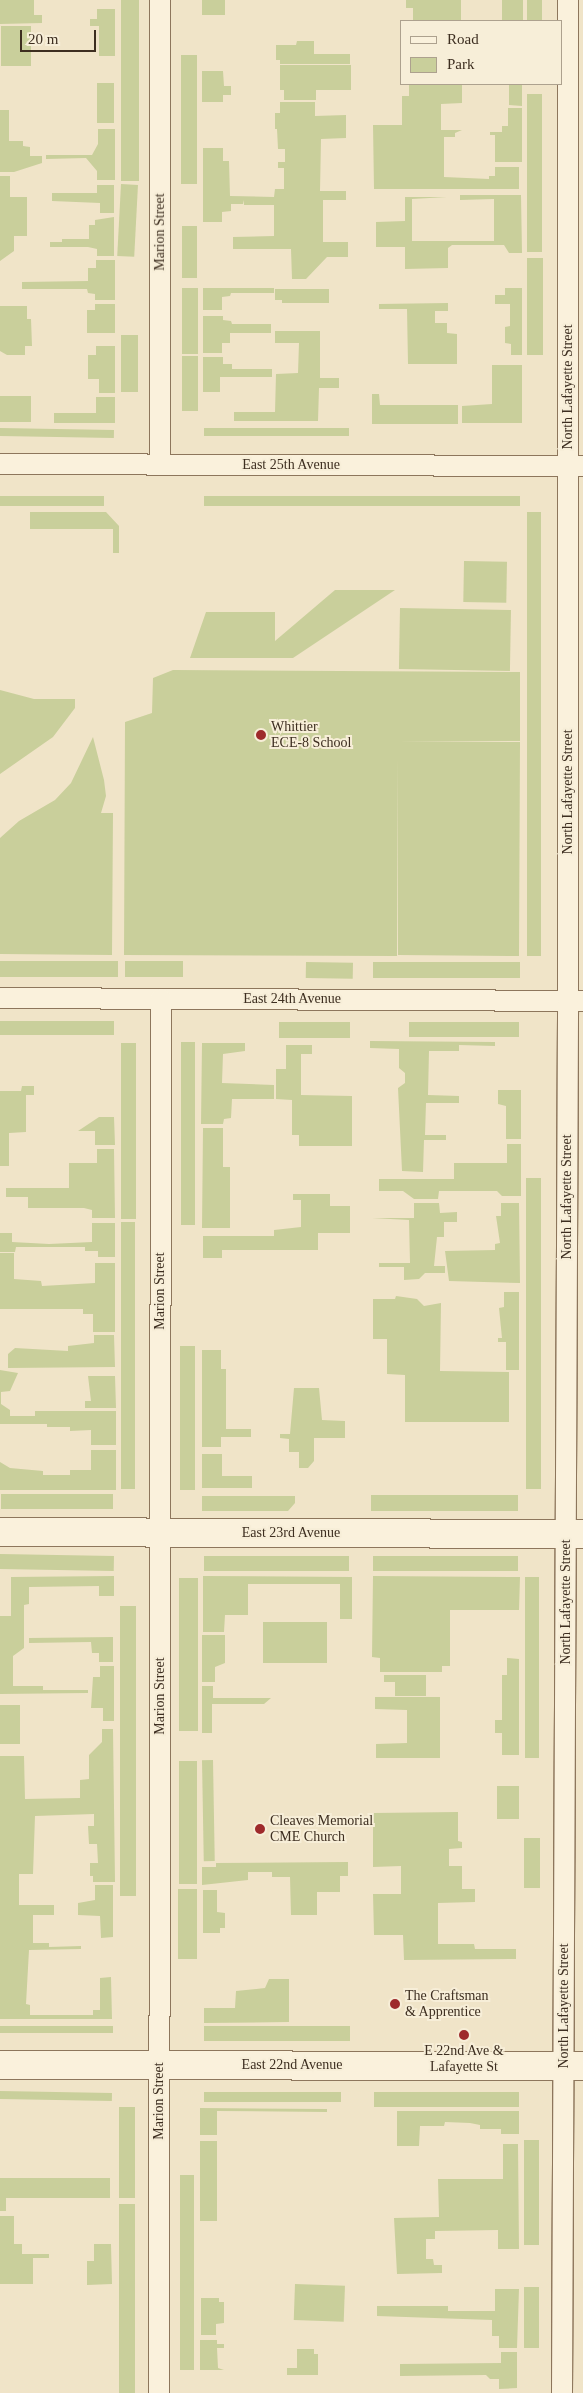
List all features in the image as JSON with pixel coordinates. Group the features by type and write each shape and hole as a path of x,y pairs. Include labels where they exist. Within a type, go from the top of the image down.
{"street":[{"name":"Marion Street","path":"160,0 160,465"},
{"name":"North Lafayette Street","path":"562,2393 573,2066 576,1001 576,466 568,0"},
{"name":"East 25th Avenue","path":"0,464 576,466"},
{"name":"East 24th Avenue","path":"0,998 576,1001"},
{"name":"Marion Street","path":"159,2393 161,999"},
{"name":"East 23rd Avenue","path":"0,1532 574,1534"},
{"name":"East 22nd Avenue","path":"0,2065 573,2066"}],"green space":[{"path":"0,0 34,0 34,15 42,15 42,23 0,24"},
{"path":"121,0 139,0 139,181 121,181"},
{"path":"202,0 225,0 225,15 202,15"},
{"path":"406,0 461,0 461,20 413,20 413,8 406,8"},
{"path":"502,0 523,0 523,20 502,20"},
{"path":"527,0 542,0 542,20 527,20"},
{"path":"97,9 115,9 115,56 99,56 99,26 90,26 90,19 97,19"},
{"path":"1,26 31,26 31,66 1,66"},
{"path":"297,41 314,41 314,54 350,54 350,64 280,64 280,60 276,60 276,45 296,45"},
{"path":"181,55 197,55 197,184 181,184"},
{"path":"280,65 351,65 351,90 316,90 316,100 284,100 284,90 280,90"},
{"path":"202,71 223,71 224,86 231,86 231,95 223,95 223,102 202,102"},
{"path":"97,83 114,83 114,123 97,123"},
{"path":"409,85 462,85 462,103 441,104 441,130 462,130 455,133 455,137 444,137 444,177 489,179 489,176 495,176 495,167 519,167 519,189 374,189 373,125 402,125 402,96 409,96"},
{"path":"509,85 522,85 522,106 509,105"},
{"path":"527,94 542,94 542,252 527,252"},
{"path":"280,102 315,102 315,116 346,115 346,138 321,139 320,191 346,191 346,200 323,200 323,242 348,242 348,257 327,257 306,279 292,279 291,249 233,249 233,237 274,236 274,205 244,205 244,200 243,204 231,204 231,211 222,212 222,222 203,222 203,148 223,148 223,161 229,161 230,196 274,197 275,189 284,189 284,168 278,168 278,162 285,162 285,149 278,149 277,129 275,129 275,113 280,113"},
{"path":"508,108 522,108 522,162 495,162 495,135 490,135 490,132 502,132 502,126 508,126"},
{"path":"0,110 9,110 9,141 23,141 23,146 30,147 30,156 42,156 42,163 14,172 0,172"},
{"path":"98,129 115,129 115,180 97,180 97,171 86,158 46,159 46,155 92,155 98,144"},
{"path":"0,176 10,176 10,197 27,197 27,236 14,236 14,251 0,261"},
{"path":"121,184 138,185 134,257 117,256"},
{"path":"97,185 114,185 114,213 100,213 100,203 52,201 52,193 97,193"},
{"path":"460,195 521,195 522,253 509,253 504,245 452,245 448,248 448,268 405,269 405,247 376,247 376,222 405,221 405,197 447,197 412,199 412,241 494,241 494,199 460,200"},
{"path":"114,217 114,256 97,256 97,249 88,247 50,247 50,242 62,242 62,239 89,239 89,225 95,225 95,220"},
{"path":"182,226 197,226 197,278 182,278"},
{"path":"527,258 543,258 543,355 527,355"},
{"path":"96,260 115,260 115,300 95,300 95,294 88,293 87,289 22,289 22,282 88,281 88,268 96,268"},
{"path":"182,288 198,288 198,354 182,354"},
{"path":"203,288 274,288 274,293 231,293 230,296 222,297 222,310 203,310"},
{"path":"505,288 522,288 522,355 511,355 511,344 505,343 505,327 510,326 510,304 495,304 495,295 505,295"},
{"path":"275,289 329,289 329,303 282,303 282,300 275,300"},
{"path":"448,303 448,311 435,311 435,323 447,323 447,333 457,334 457,364 408,364 407,309 379,309 379,304"},
{"path":"95,304 115,304 115,333 87,333 87,310 95,310"},
{"path":"0,306 27,306 27,319 31,319 32,346 25,346 25,355 7,355 0,351"},
{"path":"203,316 223,316 223,320 231,321 232,324 271,324 271,333 230,333 230,343 222,343 222,353 203,353"},
{"path":"275,331 320,331 320,378 339,378 339,388 319,388 318,421 234,421 234,412 275,412 276,374 298,373 299,343 275,343"},
{"path":"121,335 138,335 138,392 121,392"},
{"path":"96,346 115,346 115,393 99,393 99,379 88,379 88,355 96,355"},
{"path":"182,356 198,356 198,411 182,411"},
{"path":"203,357 223,357 223,364 232,364 232,369 272,369 272,377 220,377 220,392 203,392"},
{"path":"492,365 522,365 522,423 462,423 462,406 492,404"},
{"path":"372,394 379,394 380,405 458,405 458,424 372,424"},
{"path":"0,396 31,396 31,422 0,422"},
{"path":"96,397 115,397 115,423 54,423 54,413 96,413"},
{"path":"0,428 114,430 114,438 0,436"},
{"path":"204,428 349,428 349,436 204,436"},
{"path":"0,496 104,496 104,506 0,506"},
{"path":"204,496 520,496 520,506 204,506"},
{"path":"30,512 106,512 119,526 119,553 113,553 113,529 30,529"},
{"path":"527,512 541,512 541,956 527,956"},
{"path":"464,561 507,562 506,603 463,602"},
{"path":"335,590 395,590 293,658 190,658 206,612 275,612 275,641"},
{"path":"400,608 511,610 510,671 399,669"},
{"path":"173,670 520,672 520,741 398,741 520,742 519,956 398,955 398,756 397,956 124,955 125,722 152,713 153,678"},
{"path":"0,690 34,699 75,699 75,708 53,737 0,774"},
{"path":"93,737 106,796 101,813 113,813 112,955 0,954 0,838 19,821 55,800 71,783"},
{"path":"0,961 118,961 118,977 0,977"},
{"path":"125,961 183,961 183,977 125,977"},
{"path":"306,962 353,963 353,979 306,978"},
{"path":"373,962 520,962 520,978 373,978"},
{"path":"0,1021 114,1021 114,1035 0,1035"},
{"path":"279,1022 350,1022 350,1038 279,1038"},
{"path":"409,1022 519,1022 519,1037 409,1037"},
{"path":"370,1041 495,1042 495,1046 459,1045 459,1051 429,1051 428,1095 459,1096 459,1103 426,1103 425,1135 446,1135 446,1140 424,1140 423,1172 402,1171 398,1088 405,1083 405,1073 399,1068 399,1049 370,1048"},
{"path":"181,1042 195,1042 195,1225 181,1225"},
{"path":"121,1043 136,1043 136,1219 121,1219"},
{"path":"202,1043 245,1043 245,1051 223,1054 222,1083 274,1085 274,1099 232,1099 231,1118 224,1119 223,1124 201,1124"},
{"path":"286,1045 312,1045 312,1054 301,1054 301,1095 352,1096 352,1146 299,1146 299,1135 292,1135 292,1100 276,1099 276,1069 286,1069"},
{"path":"22,1086 34,1086 34,1095 26,1095 26,1132 9,1133 9,1166 0,1166 0,1091 21,1091"},
{"path":"498,1090 521,1090 521,1139 506,1139 506,1106 498,1104"},
{"path":"99,1117 114,1117 115,1145 95,1145 95,1131 78,1131"},
{"path":"203,1128 223,1128 223,1167 230,1167 230,1228 202,1228"},
{"path":"507,1144 521,1144 521,1196 502,1196 497,1191 439,1191 438,1199 414,1199 403,1191 379,1191 379,1179 454,1179 454,1163 507,1163"},
{"path":"97,1149 114,1149 115,1218 92,1218 92,1210 84,1208 28,1208 28,1197 6,1197 6,1188 69,1188 69,1163 97,1163"},
{"path":"526,1178 541,1178 541,1489 526,1489"},
{"path":"293,1194 330,1194 330,1206 350,1206 350,1233 318,1233 318,1250 222,1250 222,1258 203,1258 203,1236 274,1236 274,1230 301,1227 301,1200 293,1200"},
{"path":"414,1203 439,1203 440,1213 457,1212 457,1222 444,1222 444,1237 437,1237 434,1266 445,1266 445,1273 425,1273 419,1279 404,1280 404,1267 379,1267 379,1263 410,1263 409,1220 372,1218 414,1218"},
{"path":"501,1203 519,1203 520,1283 449,1281 445,1251 495,1250 495,1244 500,1243 496,1216 501,1216"},
{"path":"121,1222 135,1222 135,1489 121,1489"},
{"path":"92,1223 115,1223 115,1257 98,1257 98,1251 85,1251 85,1247 16,1247 15,1252 0,1252 0,1233 12,1233 12,1242 49,1244 92,1242"},
{"path":"0,1253 14,1253 14,1279 41,1281 42,1286 95,1283 95,1263 115,1263 115,1332 93,1332 93,1314 83,1314 83,1309 0,1309"},
{"path":"504,1292 519,1292 519,1370 506,1370 506,1342 498,1342 498,1338 502,1338 499,1308 504,1307"},
{"path":"396,1296 417,1299 424,1306 441,1303 440,1371 509,1372 509,1422 405,1422 405,1375 387,1374 387,1339 373,1339 373,1299 395,1299"},
{"path":"94,1335 114,1335 115,1367 8,1368 8,1354 15,1348 68,1351 68,1346 94,1343"},
{"path":"180,1346 195,1346 195,1490 180,1490"},
{"path":"202,1350 221,1350 221,1369 226,1369 226,1429 251,1429 251,1437 221,1437 221,1447 202,1447"},
{"path":"0,1370 18,1373 10,1391 1,1392 1,1404 10,1410 10,1416 35,1416 35,1411 116,1411 116,1445 91,1445 91,1430 70,1431 70,1427 47,1427 47,1424 0,1424"},
{"path":"88,1376 115,1376 116,1408 85,1408 85,1401 91,1401"},
{"path":"294,1388 319,1388 322,1420 345,1421 345,1438 314,1438 314,1461 308,1468 299,1468 299,1452 289,1452 289,1439 280,1438 280,1434 290,1434"},
{"path":"91,1450 116,1450 116,1490 0,1490 0,1462 10,1468 43,1471 43,1475 70,1475 70,1470 91,1470"},
{"path":"202,1454 222,1454 222,1476 252,1476 252,1488 202,1488"},
{"path":"1,1494 113,1494 113,1509 1,1509"},
{"path":"371,1495 518,1495 518,1511 371,1511"},
{"path":"202,1496 295,1496 295,1503 288,1511 202,1511"},
{"path":"0,1554 114,1556 114,1571 0,1569"},
{"path":"204,1556 349,1556 349,1571 204,1571"},
{"path":"373,1556 518,1556 518,1571 373,1571"},
{"path":"114,1576 114,1596 99,1596 99,1586 29,1587 29,1604 24,1605 24,1648 13,1656 13,1686 43,1686 43,1690 88,1690 88,1693 0,1694 0,1616 11,1616 11,1577"},
{"path":"203,1576 352,1577 352,1619 340,1619 340,1584 248,1584 248,1615 225,1615 224,1632 203,1632"},
{"path":"373,1576 520,1577 519,1610 450,1610 450,1666 442,1666 442,1672 380,1672 380,1658 372,1657"},
{"path":"525,1577 539,1577 539,1758 525,1758"},
{"path":"179,1578 198,1578 198,1731 179,1731"},
{"path":"120,1606 136,1606 136,1896 120,1896"},
{"path":"263,1622 327,1622 327,1663 263,1663"},
{"path":"202,1635 225,1635 225,1663 215,1667 215,1682 202,1682"},
{"path":"113,1637 113,1662 99,1662 99,1653 92,1653 91,1642 29,1643 29,1638"},
{"path":"507,1658 519,1659 519,1755 502,1755 502,1733 495,1733 495,1720 502,1720 502,1675 507,1675"},
{"path":"100,1666 114,1666 114,1721 103,1721 103,1708 91,1708 93,1677 100,1677"},
{"path":"384,1675 426,1675 426,1696 395,1696 395,1682 384,1682"},
{"path":"202,1686 213,1686 213,1698 271,1698 264,1704 212,1704 212,1733 202,1733"},
{"path":"375,1697 440,1697 440,1758 376,1758 376,1744 407,1743 407,1710 375,1709"},
{"path":"0,1705 20,1705 20,1744 0,1744"},
{"path":"102,1729 113,1729 115,1882 93,1882 93,1876 90,1876 90,1863 98,1863 97,1844 89,1844 88,1826 94,1826 94,1814 35,1816 33,1874 19,1874 19,1905 54,1905 54,1915 33,1915 33,1943 49,1943 49,1947 81,1946 81,1949 29,1950 26,2004 30,2005 30,2015 93,2015 93,2010 100,2010 100,1978 111,1977 112,2019 0,2019 0,1756 24,1756 25,1799 80,1798 80,1780 89,1779 89,1755 102,1742"},
{"path":"202,1760 213,1760 215,1861 204,1861"},
{"path":"179,1761 197,1761 197,1884 179,1884"},
{"path":"497,1786 519,1786 519,1819 497,1819"},
{"path":"458,1812 458,1841 462,1842 462,1848 449,1849 449,1866 462,1866 462,1889 475,1889 475,1902 438,1903 438,1944 474,1944 475,1949 516,1949 516,1959 404,1960 403,1935 374,1935 373,1894 401,1894 401,1866 373,1867 373,1813"},
{"path":"524,1838 540,1838 540,1888 524,1888"},
{"path":"348,1862 348,1876 340,1876 340,1892 317,1892 317,1915 291,1915 290,1877 272,1877 272,1872 248,1872 248,1880 202,1885 202,1867 216,1867 216,1863"},
{"path":"95,1885 113,1885 113,1937 101,1938 100,1916 78,1915 78,1903 95,1900"},
{"path":"178,1889 197,1889 197,1959 178,1959"},
{"path":"203,1890 217,1890 217,1912 225,1913 225,1928 220,1928 220,1933 203,1933"},
{"path":"269,1979 289,1979 289,2022 204,2023 204,2008 235,2008 236,1991 265,1988"},
{"path":"0,2026 113,2026 113,2033 0,2033"},
{"path":"204,2026 350,2026 350,2041 204,2041"},
{"path":"0,2091 112,2093 112,2101 0,2099"},
{"path":"204,2092 341,2092 341,2102 204,2102"},
{"path":"374,2092 519,2092 519,2107 374,2107"},
{"path":"119,2107 135,2107 135,2198 119,2198"},
{"path":"200,2108 327,2109 327,2112 217,2111 217,2135 200,2135"},
{"path":"397,2111 519,2111 519,2134 501,2134 501,2129 480,2129 480,2125 470,2123 445,2122 444,2126 420,2126 419,2146 397,2146"},
{"path":"524,2140 539,2140 539,2245 524,2245"},
{"path":"200,2141 217,2141 217,2221 200,2221"},
{"path":"503,2144 518,2144 519,2249 498,2249 498,2230 435,2231 435,2239 426,2239 426,2259 433,2259 434,2265 442,2265 442,2273 397,2274 394,2218 439,2217 438,2179 503,2179"},
{"path":"180,2175 194,2175 194,2370 180,2370"},
{"path":"0,2178 110,2178 110,2198 6,2198 6,2211 0,2211"},
{"path":"119,2204 135,2204 135,2393 119,2393"},
{"path":"0,2216 14,2216 14,2244 22,2244 22,2254 49,2254 49,2258 33,2258 33,2284 0,2284"},
{"path":"94,2244 111,2244 112,2284 87,2285 87,2261 94,2261"},
{"path":"295,2284 345,2286 344,2322 294,2320"},
{"path":"524,2287 539,2287 539,2348 524,2348"},
{"path":"495,2289 519,2289 517,2348 499,2348 499,2336 492,2336 492,2320 377,2316 377,2306 448,2306 448,2311 495,2311"},
{"path":"201,2298 219,2298 219,2302 224,2302 224,2323 216,2324 216,2335 201,2335"},
{"path":"200,2340 217,2340 217,2344 224,2344 224,2348 217,2348 218,2368 224,2370 200,2370"},
{"path":"297,2349 314,2349 314,2354 318,2354 318,2375 287,2375 287,2368 297,2368"},
{"path":"501,2352 517,2352 517,2388 499,2389 499,2379 490,2379 486,2375 400,2376 400,2364 501,2363"}],"place":[{"name":"Whittier ECE-8 School","path":"261,735"},
{"name":"Cleaves Memorial CME Church","path":"260,1829"},
{"name":"The Craftsman & Apprentice","path":"395,2004"},
{"name":"E 22nd Ave & Lafayette St","path":"464,2035"}]}
